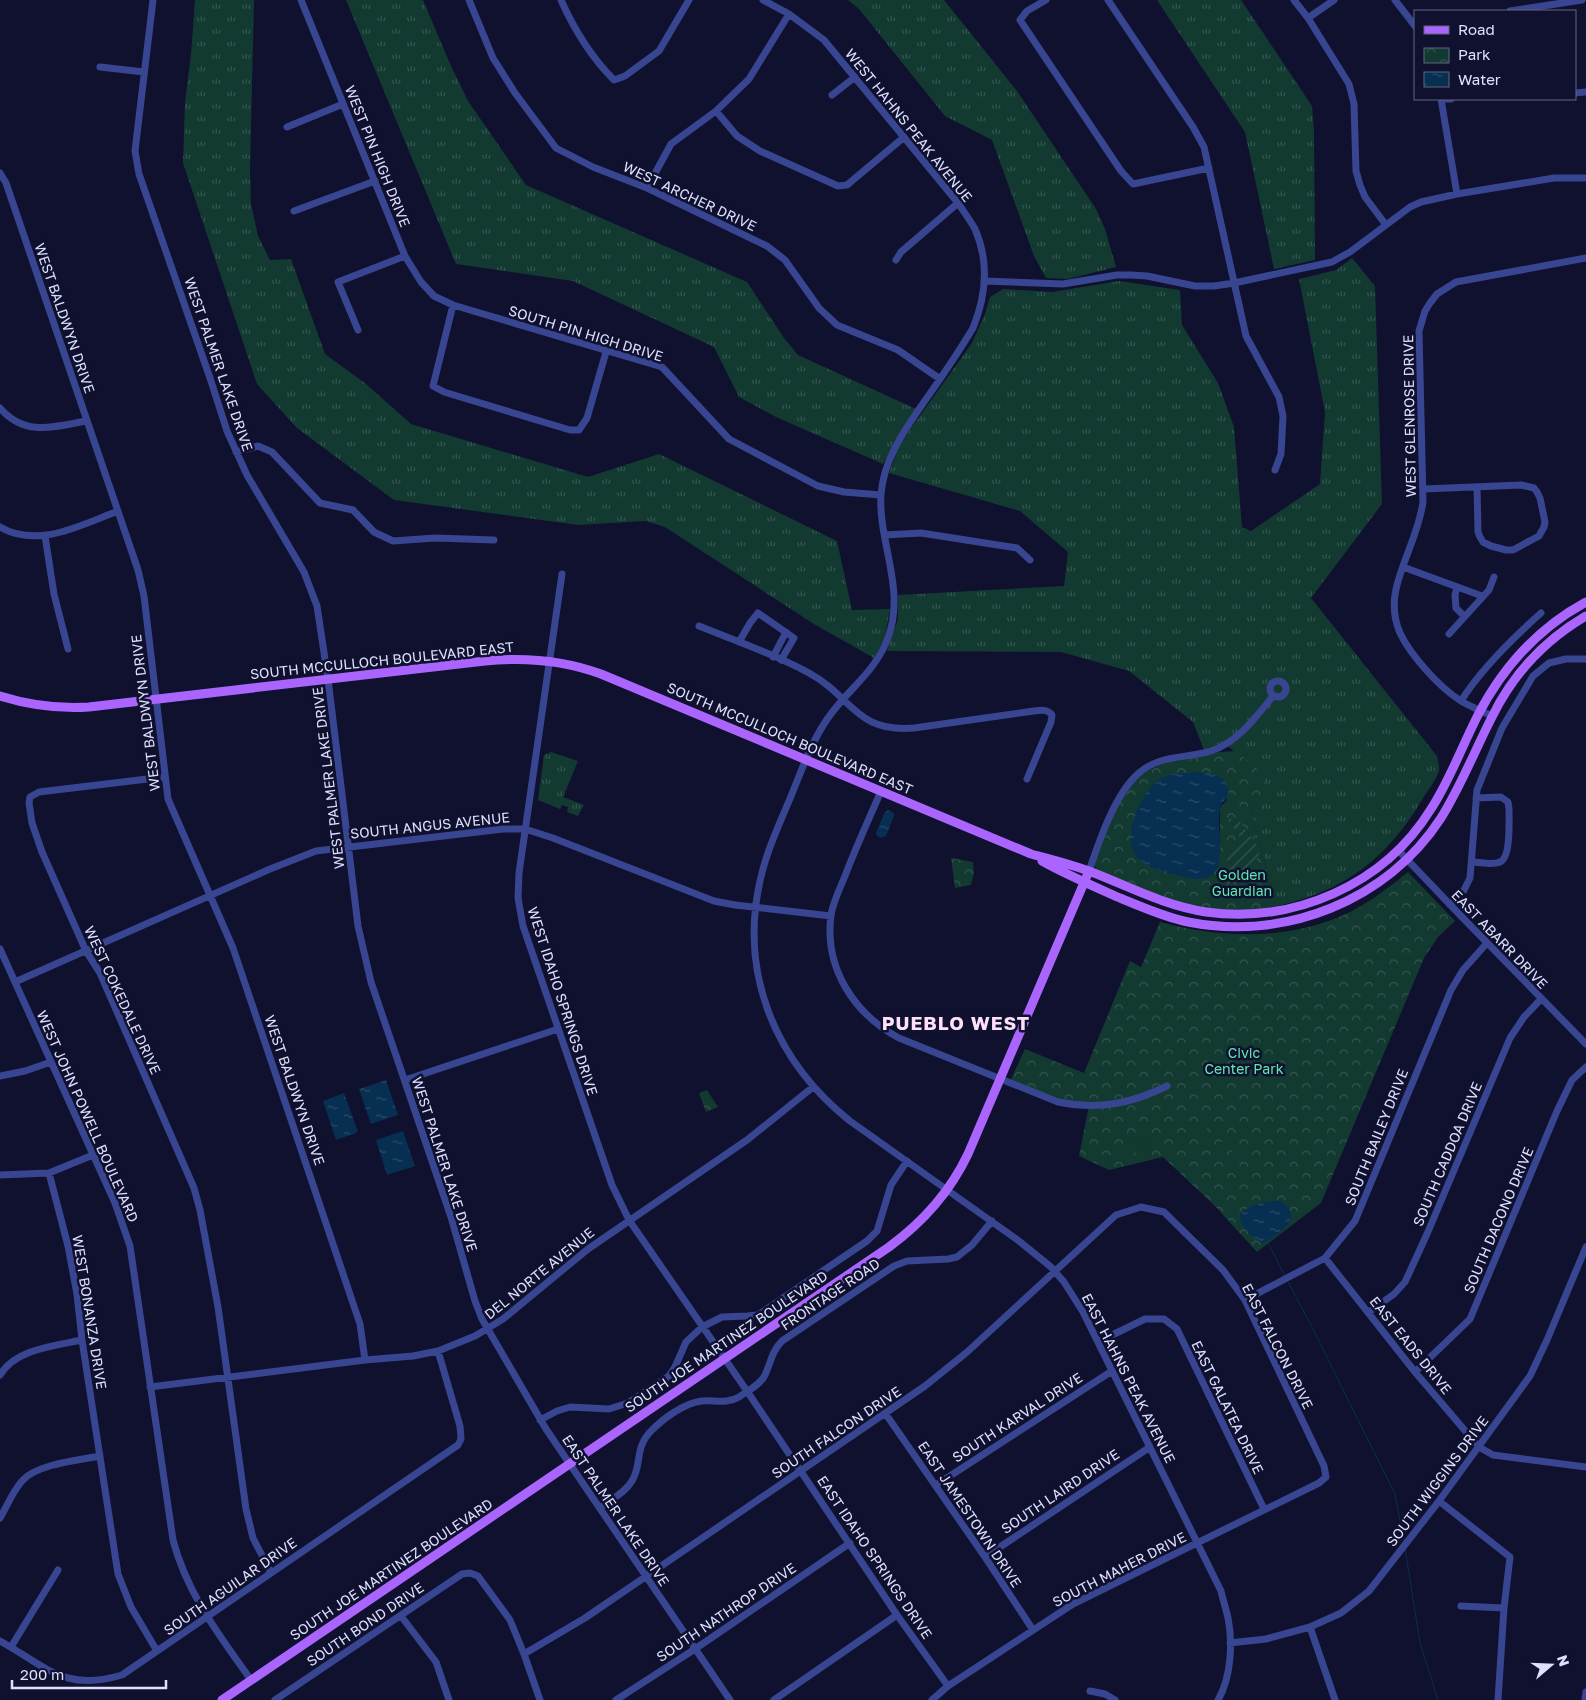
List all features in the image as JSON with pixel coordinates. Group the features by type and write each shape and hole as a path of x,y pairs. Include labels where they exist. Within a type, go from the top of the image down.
{"main road":[{"name":"SOUTH MCCULLOCH BOULEVARD EAST","path":"0,696 29,704 59,708 88,707 497,659 550,661 601,674 1031,854 1089,872 1154,898 1182,907 1217,913 1256,913 1297,907 1330,895 1374,870 1398,850 1419,826 1434,804 1496,683 1520,653 1548,627 1586,602"},
{"name":"SOUTH MCCULLOCH BOULEVARD EAST","path":"1031,854 1084,883 1149,910 1179,920 1216,926 1257,926 1300,919 1336,907 1372,887 1407,859 1429,834 1445,810 1507,690 1529,662 1556,637 1586,616"},
{"name":"SOUTH JOE MARTINEZ BOULEVARD","path":"222,1700 725,1359 901,1238 922,1219 948,1190 968,1154 1089,872"}],"street":[{"name":"WEST PALMER LAKE DRIVE","path":"153,0 135,151 139,174 227,431 247,475 299,564 310,588 320,623 358,926 363,952 371,982 451,1217 475,1301 487,1330"},
{"name":"WEST PIN HIGH DRIVE","path":"301,0 405,256 421,282 434,296 454,305"},
{"name":"WEST ARCHER DRIVE","path":"469,0 493,58 515,93 556,148 593,167 646,188 767,246 785,260 818,308 838,325 898,350 940,379"},
{"path":"561,0 570,20 604,70 614,80 625,76 659,52 689,0"},
{"name":"WEST HAHNS PEAK AVENUE","path":"763,0 789,14 824,40 958,203 974,229 983,257 985,281 979,313 973,328 894,448 884,475 881,509 894,583 894,608 892,626 883,651 875,665 824,723 806,759 766,860 755,907 755,958 767,1010 784,1048 813,1088"},
{"path":"1046,0 1028,11 1020,20 1121,171 1133,184 1209,168"},
{"path":"1108,0 1194,127 1204,146 1246,336 1279,397 1283,416 1281,454 1275,470"},
{"path":"1294,0 1308,18 1348,84 1354,104 1356,171 1366,197 1386,225"},
{"path":"1308,18 1334,0"},
{"path":"1396,0 1414,25"},
{"path":"1517,10 1582,0"},
{"path":"646,188 671,144 716,112 749,79 789,14"},
{"path":"100,67 144,72"},
{"path":"832,95 855,77"},
{"path":"1441,100 1457,194"},
{"path":"287,127 343,104"},
{"path":"716,112 737,136 760,151 838,186 847,184 903,138"},
{"name":"WEST BALDWYN DRIVE","path":"0,173 6,183 118,511 142,587 164,777 170,806 211,895 246,982 360,1324 365,1360"},
{"path":"985,281 1062,284 1117,275 1131,275 1147,276 1195,286 1234,283 1332,262 1350,252 1410,207 1421,202 1554,178 1586,178"},
{"path":"294,211 374,180"},
{"path":"896,260 901,252 958,203"},
{"path":"358,330 338,282 405,256"},
{"name":"WEST GLENROSE DRIVE","path":"1492,716 1461,701 1447,690 1406,644 1396,621 1394,600 1398,582 1418,526 1423,502 1419,332 1425,311 1430,302 1446,287 1468,279 1586,258"},
{"path":"454,305 433,386 444,392 570,430 579,430 587,418 606,352"},
{"name":"SOUTH PIN HIGH DRIVE","path":"454,305 606,352 662,367 728,439 818,486 844,492 881,495"},
{"path":"0,408 27,426 36,428 46,429 86,421"},
{"path":"236,452 258,446 272,452 320,503 353,510 374,532 394,541 435,538 494,540"},
{"path":"1424,489 1521,485 1534,488 1540,498 1545,522 1539,536 1513,550 1498,548 1483,542 1478,532 1477,487"},
{"path":"0,527 15,534 45,536 118,511"},
{"path":"885,535 921,533 1017,548 1030,560"},
{"path":"45,536 56,604 68,648"},
{"path":"1403,567 1482,596"},
{"name":"WEST IDAHO SPRINGS DRIVE","path":"562,574 519,873 519,909 523,926 612,1185 629,1220"},
{"path":"1449,634 1489,590 1494,577"},
{"path":"1457,587 1455,596 1456,608 1464,616"},
{"path":"1461,701 1506,646 1541,613"},
{"path":"739,642 750,623 758,614 794,638 777,658"},
{"path":"699,626 777,658 817,678 870,722 884,727 900,728 1043,710 1049,712 1052,715 1051,722 1027,779"},
{"path":"777,658 786,632"},
{"path":"1450,906 1469,882 1473,862 1476,798 1483,773 1502,728 1533,676 1549,663 1586,659"},
{"path":"1089,872 1119,797 1134,778 1146,768 1160,761 1207,752 1225,744 1244,730 1273,696"},
{"name":"WEST COKEDALE DRIVE","path":"164,777 46,790 35,793 29,799 32,823 42,852 86,951 100,973 194,1188 218,1306 246,1509 253,1538 271,1573"},
{"path":"881,791 849,866 831,916 831,946 836,967 847,991 865,1014 882,1028 899,1038 1053,1100 1089,1106 1109,1106 1146,1097 1167,1086"},
{"path":"1473,862 1496,863 1504,860 1507,853 1508,836 1509,809 1506,800 1498,797 1476,798"},
{"name":"SOUTH ANGUS AVENUE","path":"15,982 211,895 316,851 503,829 525,829 572,845 714,901 831,916"},
{"name":"EAST ABARR DRIVE","path":"1398,850 1450,906 1586,1044"},
{"name":"SOUTH BAILEY DRIVE","path":"1245,1300 1325,1258 1355,1221 1456,979 1487,943"},
{"name":"WEST JOHN POWELL BOULEVARD","path":"0,949 115,1203 130,1246 173,1540 184,1574 207,1618 252,1680"},
{"name":"SOUTH CADDOA DRIVE","path":"1370,1312 1394,1294 1405,1282 1510,1038 1524,1017 1542,999"},
{"path":"405,1080 558,1029"},
{"path":"0,1076 25,1072 51,1062"},
{"name":"SOUTH DACONO DRIVE","path":"1415,1372 1470,1319 1557,1111 1572,1080 1586,1066"},
{"name":"DEL NORTE AVENUE","path":"150,1386 365,1360 414,1356 438,1351 487,1330 503,1319 572,1260 753,1136 813,1088"},
{"name":"EAST HAHNS PEAK AVENUE","path":"813,1088 850,1121 1036,1254 1056,1271 1076,1299 1220,1591 1228,1619 1230,1643 1228,1671 1218,1700"},
{"path":"0,1175 49,1173 93,1155"},
{"name":"FRONTAGE ROAD","path":"540,1420 570,1407 609,1409 628,1402 669,1376 686,1342 702,1327 722,1317 758,1315 872,1237 880,1225 891,1186 907,1161"},
{"name":"WEST BONANZA DRIVE","path":"49,1173 68,1246 77,1294 82,1340 118,1574 131,1607 157,1651"},
{"name":"SOUTH FALCON DRIVE","path":"524,1654 586,1618 948,1368 1116,1214 1141,1207"},
{"name":"EAST FALCON DRIVE","path":"1141,1207 1164,1212 1223,1270 1245,1300 1324,1466 1326,1477"},
{"name":"EAST IDAHO SPRINGS DRIVE","path":"629,1220 850,1543 896,1615 948,1686"},
{"name":"FRONTAGE ROAD","path":"600,1508 632,1482 640,1447 657,1426 692,1403 729,1401 747,1392 762,1379 775,1350 782,1341 899,1263 948,1259 961,1254 972,1245 992,1221"},
{"name":"SOUTH WIGGINS DRIVE","path":"1230,1643 1266,1639 1310,1626 1341,1613 1369,1590 1439,1501 1530,1376 1585,1250"},
{"name":"EAST EADS DRIVE","path":"1325,1258 1370,1312 1415,1372 1479,1447"},
{"name":"EAST GALATEA DRIVE","path":"1098,1342 1145,1319 1164,1319 1177,1328 1264,1510"},
{"name":"EAST PALMER LAKE DRIVE","path":"487,1330 540,1420 730,1700"},
{"path":"0,1376 3,1370 16,1359 32,1352 82,1340"},
{"name":"SOUTH AGUILAR DRIVE","path":"0,1641 50,1672 77,1681 103,1681 122,1675 454,1449 461,1439 460,1426 438,1351"},
{"name":"SOUTH KARVAL DRIVE","path":"936,1485 1112,1371"},
{"name":"EAST JAMESTOWN DRIVE","path":"885,1413 936,1485 1033,1630"},
{"name":"SOUTH LAIRD DRIVE","path":"985,1557 1150,1447"},
{"path":"1479,1447 1493,1455 1586,1467"},
{"path":"0,1518 23,1479 44,1468 59,1463 100,1456"},
{"name":"SOUTH MAHER DRIVE","path":"932,1700 948,1686 1073,1604 1320,1484 1326,1477"},
{"path":"1439,1501 1510,1557 1504,1608 1498,1700"},
{"name":"SOUTH NATHROP DRIVE","path":"616,1700 695,1649 850,1543"},
{"path":"11,1647 58,1570"},
{"name":"SOUTH BOND DRIVE","path":"276,1700 462,1574 470,1573 478,1576 510,1620 524,1654"},
{"path":"1461,1606 1504,1608"},
{"path":"774,1700 896,1615"},
{"path":"401,1616 436,1662 449,1700"},
{"path":"1310,1626 1334,1700"},
{"path":"524,1654 540,1700"},
{"path":"1090,1691 1105,1694 1115,1700"},
{"path":"1585,1700 1586,1692"}],"green space":[{"path":"195,0 254,0 251,204 258,236 270,260 291,259 325,354 366,384 411,424 588,477 659,454 837,541 852,610 890,609 885,638 874,658 814,624 665,527 646,521 578,525 394,500 297,428 257,384 183,163 185,102"},
{"path":"346,0 423,0 468,101 526,185 747,282 784,338 798,355 916,409 883,464 776,417 739,397 714,347 573,281 456,264"},
{"path":"848,0 944,0 1017,91 1096,209 1105,229 1116,267 1068,279 1046,278 1034,256 992,140 945,116 859,9"},
{"path":"1157,0 1241,0 1312,106 1314,131 1315,260 1274,269 1245,132"},
{"path":"1352,258 1375,286 1382,504 1311,598 1437,756 1439,769 1434,781 1409,819 1379,855 1344,881 1324,891 1301,900 1277,906 1251,811 1253,805 1261,798 1260,772 1225,744 1204,750 1193,722 1129,671 1061,652 887,651 898,619 898,595 1064,586 1068,552 1020,511 889,473 899,447 972,343 985,314 990,297 1003,289 1052,292 1119,281 1180,290 1182,325 1218,383 1234,427 1242,527 1251,531 1320,484 1325,412 1299,279 1336,270"},
{"name":"Golden Guardian","path":"1235,751 1257,769 1264,781 1263,795 1251,811 1277,906 1236,911 1195,906 1162,897 1097,870 1094,865 1111,821 1118,804 1131,784 1143,774 1172,760 1188,756","holes":["1178,773 1204,773 1227,800 1220,808 1220,851 1217,870"]},
{"path":"551,752 578,761 563,797 584,805 578,816 567,812 568,807 562,805 560,809 538,800 544,755"},
{"path":"1231,818 1232,822 1237,821 1237,818 1239,819 1253,839 1259,855 1251,870 1240,881 1235,881 1223,874 1227,865 1227,854 1240,838 1228,821"},
{"path":"951,858 973,862 974,873 971,885 955,888"},
{"name":"Civic Center Park","path":"1408,872 1455,921 1438,937 1424,958 1321,1203 1257,1252 1214,1205 1163,1157 1109,1170 1079,1156 1089,1106 1079,1106 1009,1083 1025,1049 1084,1073 1130,961 1141,967 1160,922 1185,928 1237,934 1263,934 1314,926 1361,906"},
{"path":"707,1090 718,1107 706,1112 699,1093"},
{"path":"1209,1115 1215,1122 1201,1134 1195,1127"},
{"path":"1218,1126 1224,1133 1210,1144 1204,1138"},
{"path":"1147,1135 1151,1144 1127,1156 1123,1147"},
{"path":"1227,1137 1233,1143 1219,1155 1213,1149"},
{"path":"1236,1148 1242,1154 1228,1166 1222,1160"}],"water":[{"path":"1178,773 1209,773 1215,775 1225,782 1229,791 1220,809 1220,856 1218,867 1213,875 1203,879 1177,875 1147,865 1135,854 1131,845 1133,821 1144,797 1159,779"},
{"path":"888,810 894,813 894,816 886,836 881,838 876,833 885,812"},
{"path":"386,1080 398,1115 371,1124 359,1089"},
{"path":"344,1093 358,1132 336,1140 323,1101"},
{"path":"403,1131 415,1166 387,1175 376,1140"},
{"path":"1281,1201 1286,1205 1291,1214 1290,1219 1285,1228 1262,1243 1247,1231 1240,1219 1240,1214 1251,1206"}],"waterway":[{"path":"1267,1241 1285,1276"},
{"path":"1288,1282 1395,1494 1404,1541"},
{"path":"1405,1548 1420,1643 1438,1700"}],"district":[{"name":"PUEBLO WEST","path":"956,1022"}]}
